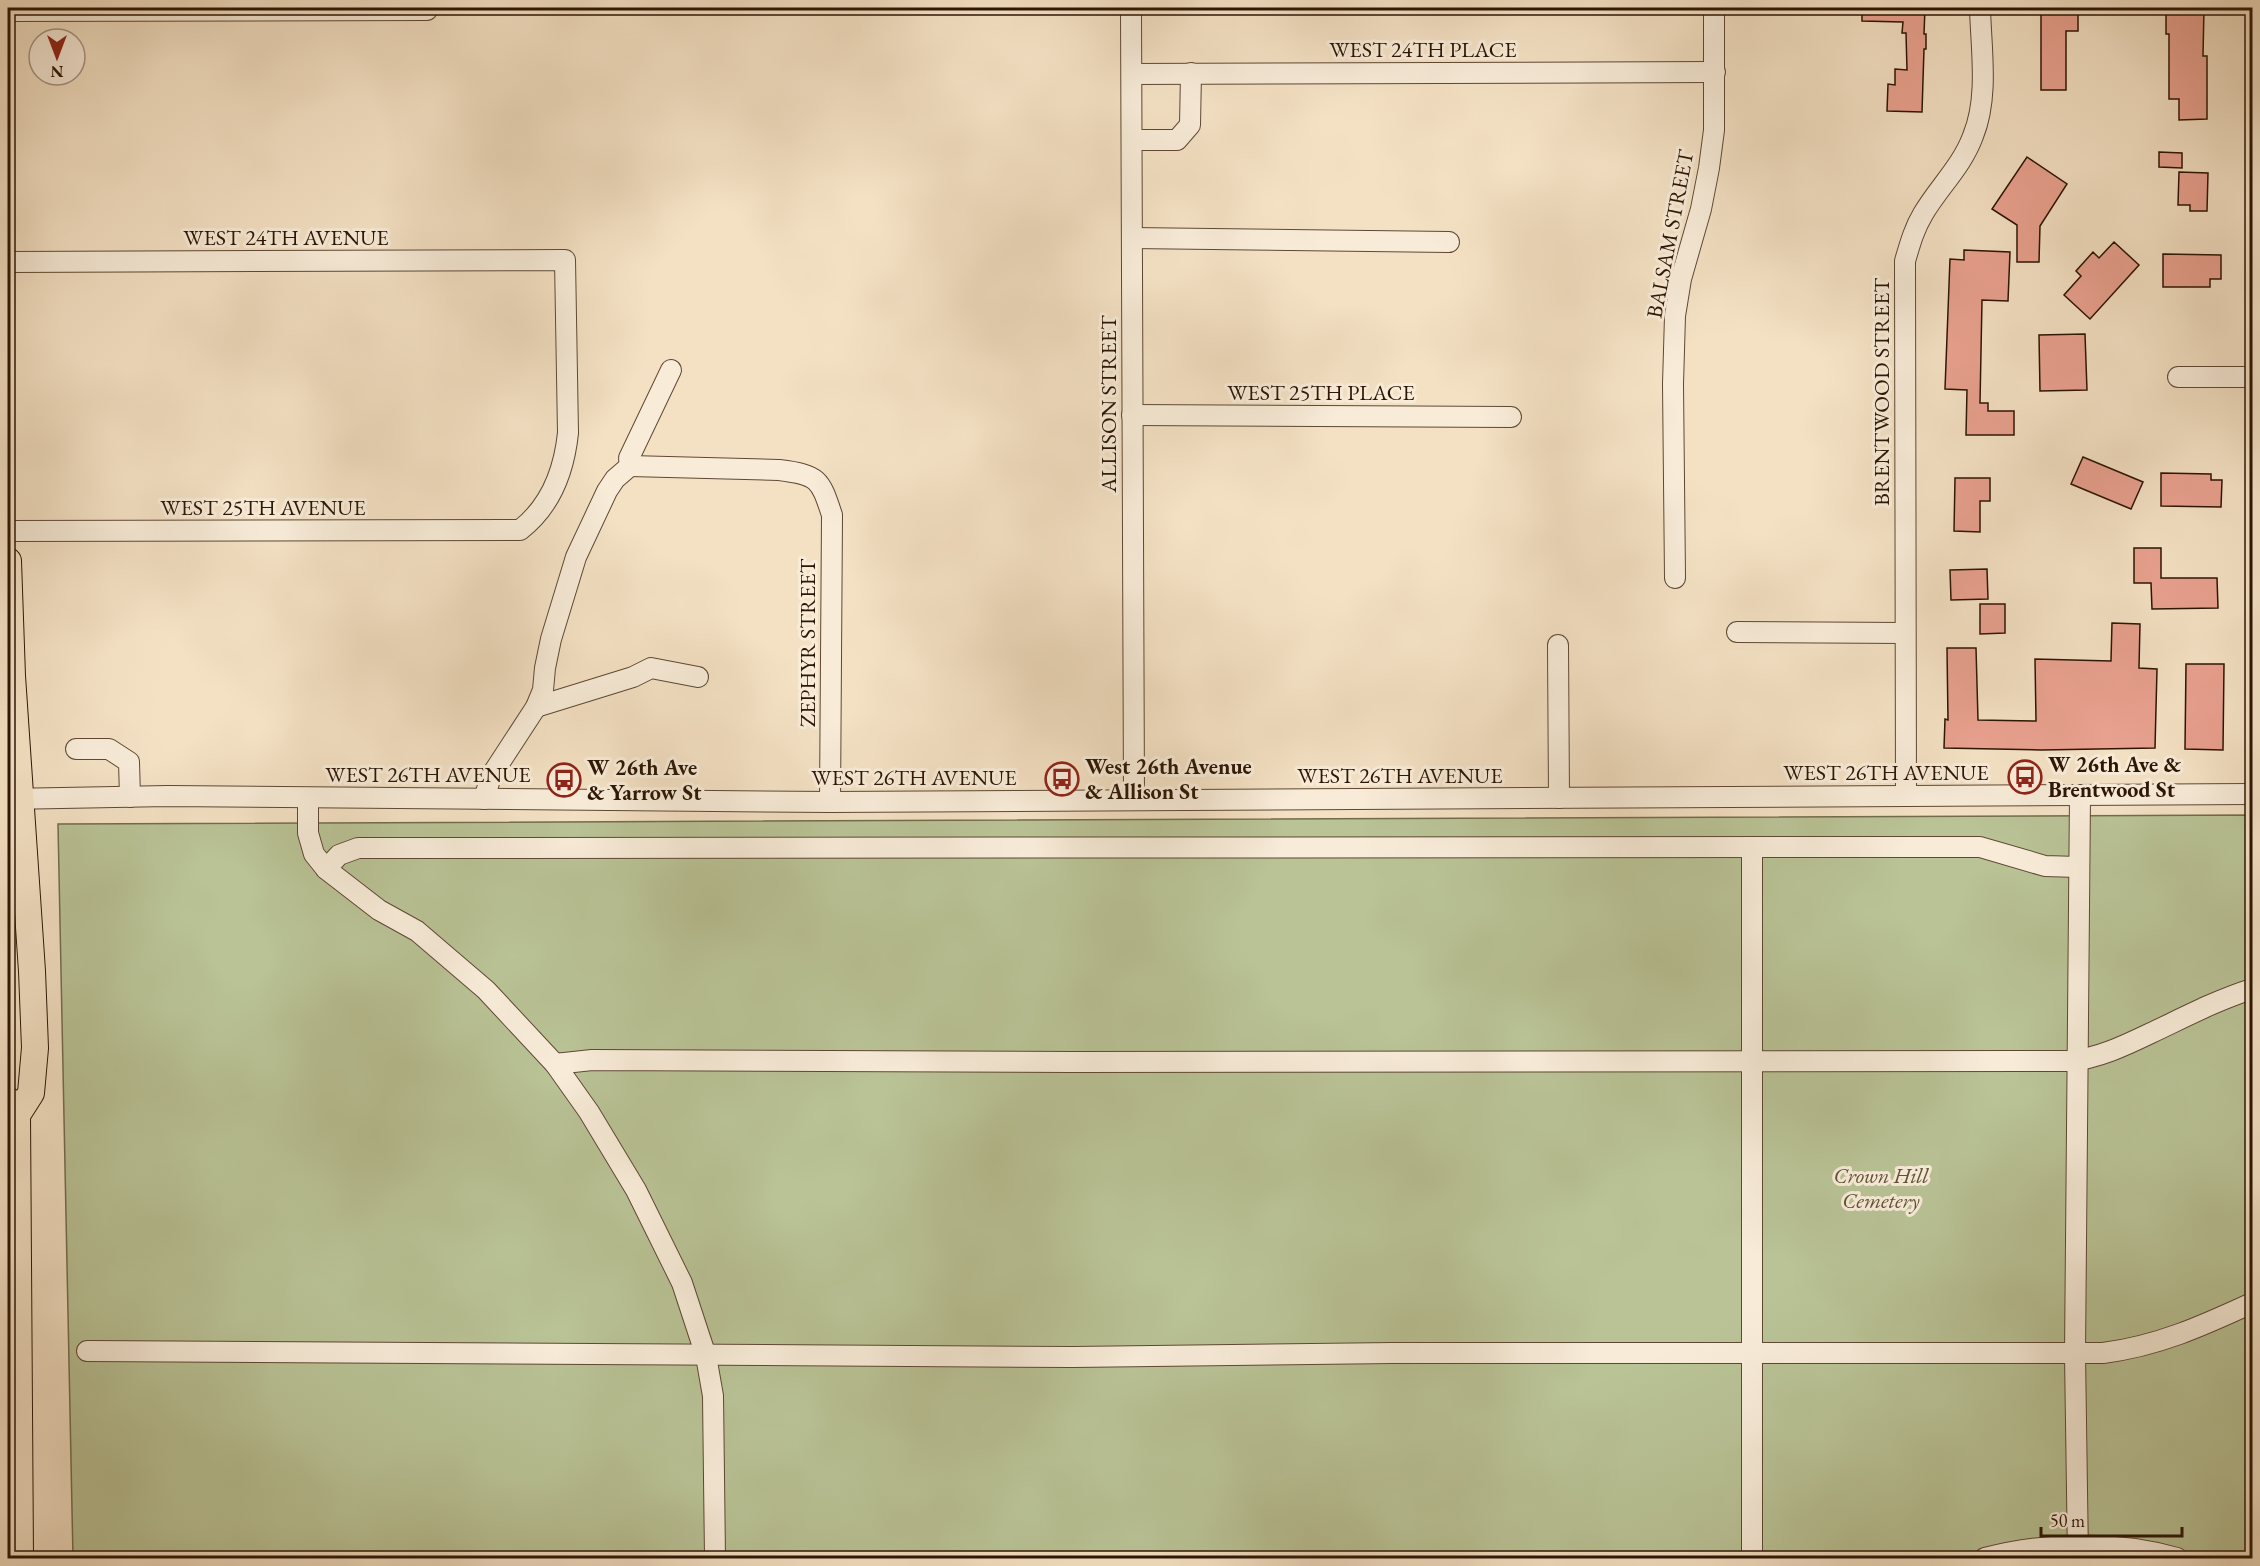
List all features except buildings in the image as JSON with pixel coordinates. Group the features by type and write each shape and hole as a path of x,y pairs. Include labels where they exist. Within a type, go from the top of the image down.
{"main road":[{"path":"8,561 14,799 32,971 35,1048 31,1093 12,1107 20,1558"}],"street":[{"name":"ALLISON STREET","path":"1131,8 1134,800"},
{"name":"BALSAM STREET","path":"1675,578 1673,384 1675,316 1681,279 1701,209 1714,130 1714,8"},
{"name":"BRENTWOOD STREET","path":"1906,796 1905,261 1913,232 1923,213 1958,167 1978,123 1982,91 1980,8"},
{"path":"8,11 427,10"},
{"name":"WEST 24TH PLACE","path":"1132,74 1715,72"},
{"path":"1132,140 1177,140 1190,125 1191,73"},
{"path":"1132,238 1449,242"},
{"name":"WEST 24TH AVENUE","path":"8,262 565,260 568,433 566,456 560,476 541,510 519,530"},
{"path":"484,799 491,776 536,707 543,690 551,639 576,556 607,491 615,479 630,466 629,458 671,370"},
{"path":"2178,377 2253,377"},
{"name":"WEST 25TH PLACE","path":"1132,415 1511,417"},
{"name":"ZEPHYR STREET","path":"630,466 779,470 803,473 822,486 832,515 830,802"},
{"name":"WEST 25TH AVENUE","path":"8,531 519,530"},
{"path":"1737,632 1905,633"},
{"path":"1558,645 1559,798"},
{"path":"536,707 633,677 651,668 698,677"},
{"path":"76,749 109,749 129,762 129,797"},
{"name":"WEST 26TH AVENUE","path":"14,799 129,797 830,802 2253,794"},
{"path":"2077,1552 2075,1354 2080,795"},
{"path":"308,798 308,832 314,854 326,869 379,910 417,931 486,990 555,1064 589,1112 636,1190 682,1283 706,1356 713,1396 715,1558"},
{"path":"1752,847 1752,1558"},
{"path":"326,869 339,855 358,848 1980,848 2045,866 2078,867"},
{"path":"555,1064 592,1060 1753,1063 2079,1060 2125,1046 2228,997 2253,989"},
{"path":"87,1352 1073,1357 1393,1353 2075,1354 2134,1349 2193,1330 2253,1303"},
{"path":"1985,1558 2037,1549 2077,1552 2122,1548 2176,1558"}],"green space":[{"name":"Crown Hill Cemetery","path":"2252,815 2252,1558 73,1558 58,824"}],"place":[{"name":"W 26th Ave & Brentwood St","path":"2025,777"},
{"name":"West 26th Avenue & Allison St","path":"1062,779"},
{"name":"W 26th Ave & Yarrow St","path":"564,780"}]}
